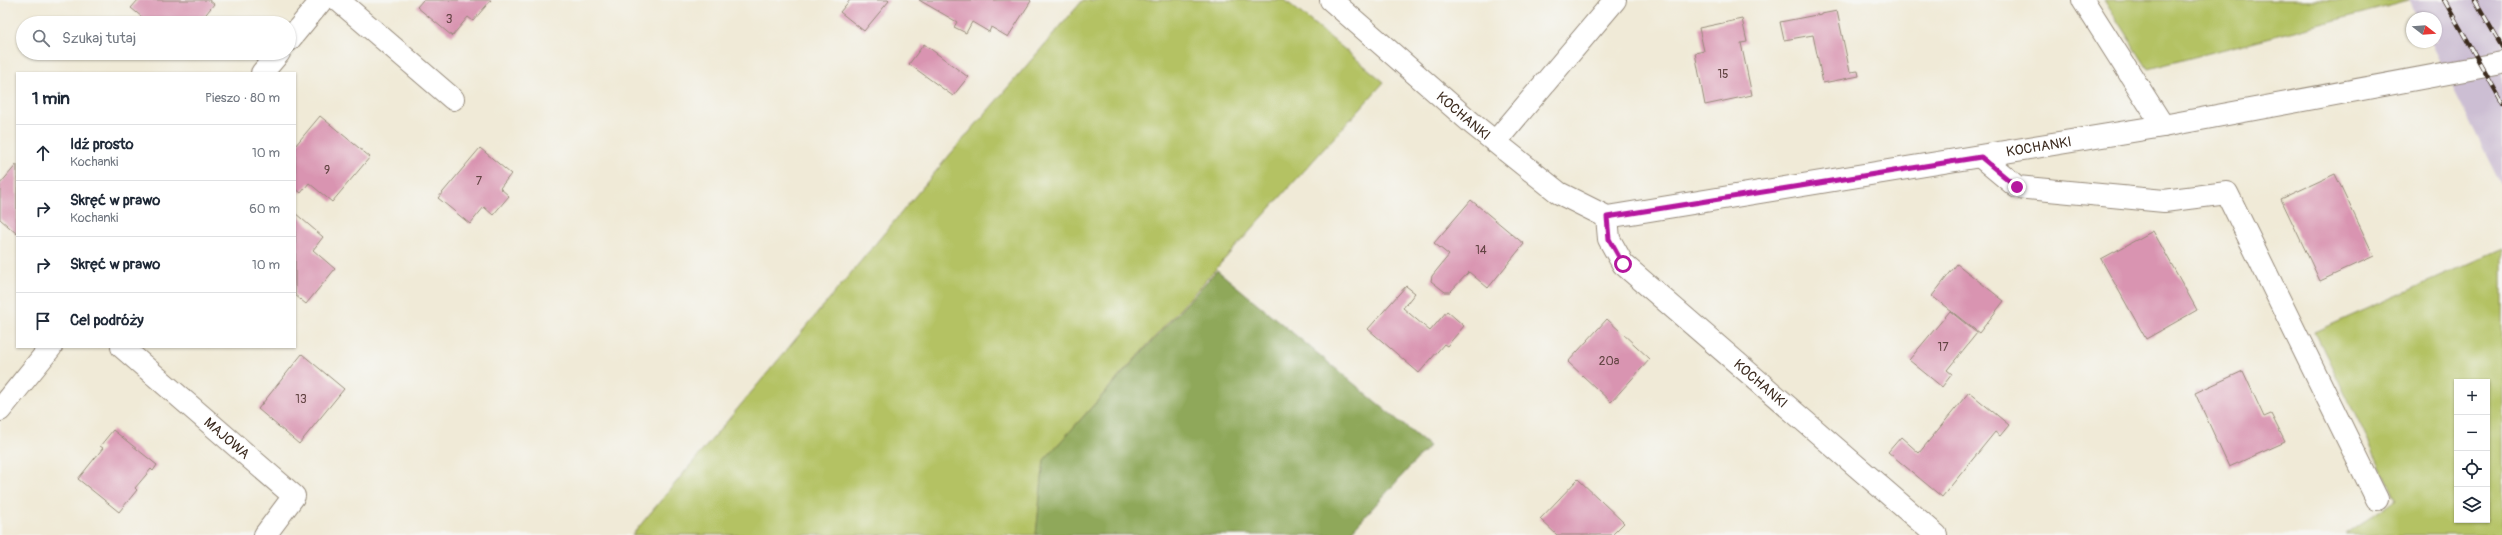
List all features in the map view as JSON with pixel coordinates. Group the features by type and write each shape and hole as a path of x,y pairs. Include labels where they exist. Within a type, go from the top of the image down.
{"street":[{"path":"296,32 322,0"},
{"path":"338,0 453,99"},
{"name":"KOCHANKI","path":"1331,0 1559,193 1607,217 2163,126 2502,63"},
{"path":"1496,141 1615,0"},
{"path":"2083,0 2163,126"},
{"path":"263,72 273,60"},
{"path":"1981,157 2017,187 2164,201 2227,193 2377,499"},
{"name":"KOCHANKI","path":"1607,217 1609,239 1623,264 1936,535"},
{"path":"0,410 50,348"},
{"name":"MAJOWA","path":"123,348 294,496 265,535"}],"shaded area":[{"path":"2409,0 2502,0 2502,186 2433,48 2442,48 2442,12 2415,12"}],"green space":[{"path":"1083,0 1285,0 1384,82 1044,460 1036,535 632,535 947,158"},
{"path":"2104,0 2409,0 2409,1 2148,69"},
{"path":"2502,249 2502,535 2345,535 2396,499 2315,332"},
{"path":"1217,270 1429,446 1348,535 1036,535 1044,460"}],"building":[{"path":"138,0 209,0 214,4 205,16 141,16 131,8"},
{"path":"423,0 491,0 473,21 468,17 452,36 417,7"},
{"path":"850,0 889,1 864,31 840,12"},
{"path":"919,0 1031,1 1008,37 991,27 989,32 972,22 966,33 954,27 957,22"},
{"path":"1837,11 1850,72 1858,71 1859,76 1823,83 1813,35 1784,40 1780,22"},
{"path":"1742,19 1747,42 1741,43 1752,95 1705,105 1695,53 1704,51 1699,28"},
{"path":"924,44 968,77 953,96 909,64"},
{"path":"320,116 370,157 332,202 309,183 301,193 296,189 296,145"},
{"path":"480,148 511,174 500,188 509,196 493,215 484,207 470,224 438,198"},
{"path":"16,165 16,233 0,219 0,184"},
{"path":"2335,174 2374,256 2320,281 2281,199"},
{"path":"1471,200 1524,244 1488,288 1469,272 1450,292 1445,292 1431,281 1432,276 1449,255 1434,243"},
{"path":"296,214 323,237 313,250 335,269 306,304 296,296"},
{"path":"2153,231 2197,310 2146,339 2101,259"},
{"path":"1957,264 2004,301 1979,333 1932,296"},
{"path":"1406,286 1415,293 1403,308 1430,331 1447,311 1464,326 1447,346 1444,344 1419,373 1368,329"},
{"path":"1950,311 1977,333 1947,370 1952,374 1942,387 1909,360"},
{"path":"1607,319 1650,359 1611,402 1568,362"},
{"path":"302,354 344,389 299,444 258,409"},
{"path":"2243,371 2264,417 2271,414 2285,442 2229,467 2195,393"},
{"path":"1969,392 2009,425 2000,436 1995,432 1942,497 1888,452 1901,437 1919,453"},
{"path":"113,430 157,465 153,471 151,469 135,488 137,490 119,512 78,479 103,448 100,446"},
{"path":"1578,479 1624,523 1612,535 1557,535 1540,519"}],"railway":[{"path":"2444,0 2502,102"},
{"path":"2475,0 2502,47"}],"route":[{"path":"1623,264 1609,239 1607,217 1981,157 2017,187"}]}
